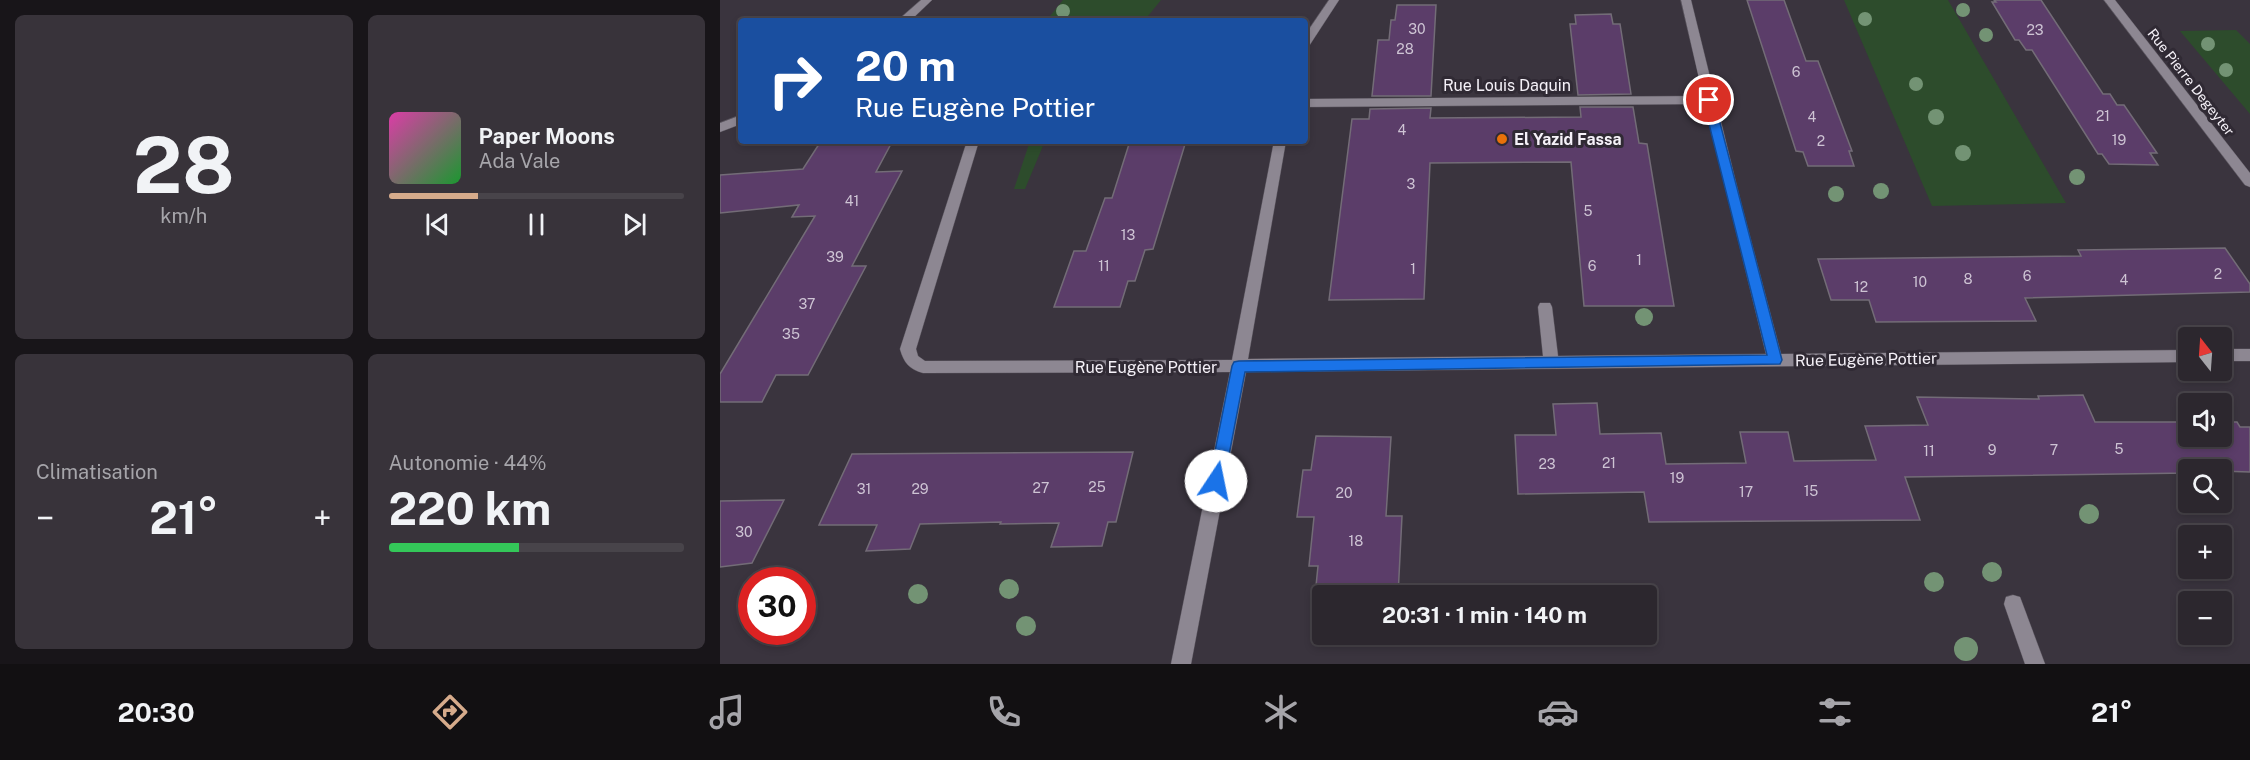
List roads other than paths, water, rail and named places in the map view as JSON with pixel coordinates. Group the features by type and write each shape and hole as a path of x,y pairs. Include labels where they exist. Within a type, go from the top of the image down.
{"street":[{"path":"906,18 927,0"},
{"path":"1308,39 1334,0"},
{"path":"1686,0 1775,360"},
{"name":"Rue Pierre Degeyter","path":"2109,0 2250,182"},
{"name":"Rue Louis Daquin","path":"1308,103 1709,100"},
{"path":"720,128 738,120"},
{"name":"Rue Eugène Pottier","path":"972,144 908,349 911,360 923,367 2178,356"},
{"path":"1181,664 1279,144"},
{"path":"1545,306 1551,363"},
{"path":"2232,355 2250,355"},
{"path":"2013,604 2035,664"}],"place":[{"name":"El Yazid Fassa","path":"1502,139"}]}
